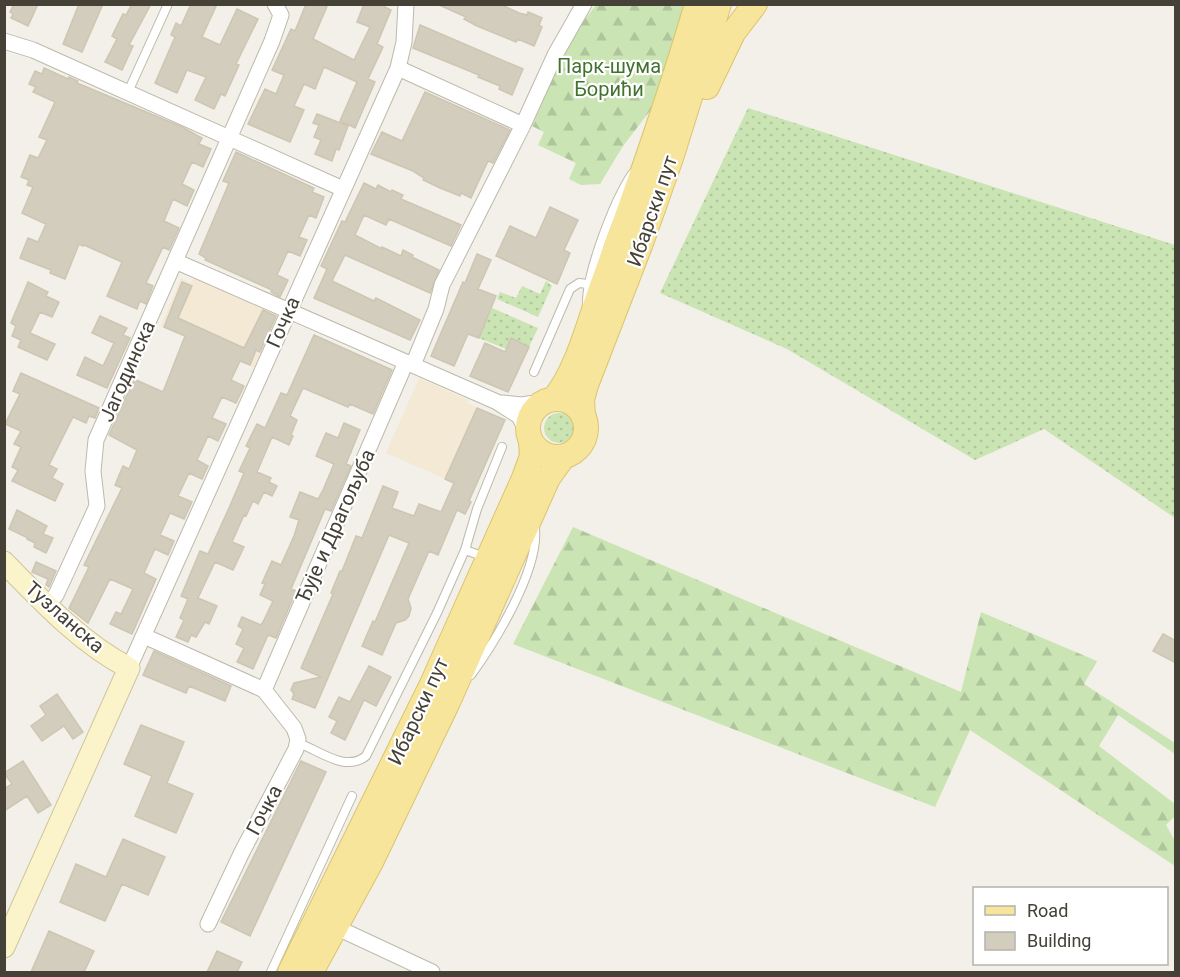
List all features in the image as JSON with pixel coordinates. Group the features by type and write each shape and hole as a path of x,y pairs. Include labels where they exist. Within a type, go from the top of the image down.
{"main road":[{"name":"Ибарски пут","path":"583,416 582,400 586,384 630,274 697,4"},
{"name":"Ибарски пут","path":"548,401 565,383 661,154 719,4"},
{"path":"661,154 685,140 695,123 713,72 724,49 743,18 755,4"},
{"path":"548,401 568,401 583,416 586,423 585,438 576,450 563,457 545,456 529,439 528,419 537,407 548,401"},
{"name":"Ибарски пут","path":"326,923 524,478 532,456 529,439"},
{"name":"Ибарски пут","path":"293,966 371,862 447,704 548,478 563,457"}],"street":[{"name":"Јагодинска","path":"47,606 56,596 97,506 93,471 96,440 279,24 280,12 275,4"},
{"name":"Гочка","path":"4,947 398,68 404,42 406,4"},
{"name":"Ђује и Драгољуба","path":"264,690 409,364 436,309 442,285 523,125 555,55 585,4"},
{"path":"4,41 33,50 343,189"},
{"path":"398,68 523,125"},
{"path":"175,261 497,402 519,416 529,439"},
{"path":"497,402 520,405 548,401"},
{"name":"Тузланска","path":"4,562 47,606 91,643 129,668"},
{"path":"144,636 264,690 294,728 298,743"},
{"name":"Гочка","path":"208,924 298,743"},
{"path":"326,923 432,972"}],"lane":[{"path":"128,92 168,4"},
{"path":"588,328 588,284 624,186 634,170 661,154"},
{"path":"534,372 570,289 579,283 588,284"},
{"path":"298,743 343,762 358,761 366,756 465,550 477,510 502,447"},
{"path":"465,550 489,559"},
{"path":"271,972 293,966 352,796"}],"shaded area":[{"path":"195,275 281,314 256,368 161,326 181,278 191,283"},
{"path":"419,378 505,420 473,491 386,453"}],"green space":[{"name":"Парк-шума Борићи","path":"596,5 685,5 656,103 623,146 600,184 581,185 569,179 576,163 538,145 544,132 532,126 569,40"},
{"path":"748,108 1175,245 1175,518 1044,429 975,460 787,349 660,293"},
{"path":"546,281 552,286 538,317 497,299 500,292 516,298 522,286 540,294"},
{"path":"492,308 538,328 529,347 511,339 506,349 479,338"},
{"path":"559,413 570,417 574,428 570,439 559,443 548,439 544,428 548,417"},
{"path":"573,527 961,692 981,612 1097,661 1084,684 1175,743 1175,754 1118,715 1099,746 1175,804 1175,816 1166,825 1175,841 1175,866 970,730 935,807 513,644"}],"building":[{"path":"14,4 38,4 28,26 11,18 13,14 10,12"},
{"path":"79,4 103,4 82,52 63,44"},
{"path":"132,4 151,4 129,45 133,46 122,70 105,62 117,39 112,36 123,14 126,15"},
{"path":"191,4 217,4 202,37 220,45 237,9 258,19 236,64 239,65 225,96 221,94 214,109 195,100 206,77 187,70 177,93 155,83 175,37 171,35 176,23 181,26"},
{"path":"306,4 328,4 313,39 354,60 370,27 357,22 364,4 386,4 385,7 391,10 377,44 383,47 368,79 375,82 355,128 340,121 357,82 324,67 315,89 304,84 294,106 304,110 290,142 248,124 265,89 276,94 284,75 272,70 291,29 295,31"},
{"path":"437,4 500,4 519,13 527,15 528,12 542,18 539,25 542,27 534,46 518,39 516,42 477,26 464,19 466,17"},
{"path":"420,25 523,69 512,95 499,89 500,86 478,77 479,75 413,48"},
{"path":"44,68 182,127 202,138 199,144 211,149 203,167 192,162 182,184 194,190 187,206 173,199 164,221 179,228 169,250 163,247 146,283 153,286 146,304 140,301 137,309 107,296 122,262 84,245 79,244 65,279 50,273 51,270 20,258 28,238 38,242 46,224 22,213 33,187 27,185 29,180 21,177 30,155 38,158 47,140 39,137 55,102 33,92 36,87 29,84 35,71 42,74"},
{"path":"425,92 510,130 493,163 488,161 471,198 440,188 423,180 424,178 413,171 371,154 382,132 402,141"},
{"path":"317,114 348,126 332,161 315,154 321,140 314,137 319,125 313,123"},
{"path":"236,152 314,188 312,192 324,197 316,218 309,215 299,237 307,240 300,256 288,251 277,275 288,280 280,297 271,292 272,290 205,260 206,258 199,254 229,183 223,181"},
{"path":"364,183 376,189 378,185 391,192 392,190 403,195 401,199 461,225 451,246 389,219 386,225 364,215 355,235 401,256 403,250 439,270 430,293 345,255 332,281 374,301 376,298 420,320 410,340 314,298 327,269 321,266 342,221 345,222"},
{"path":"550,207 578,220 564,250 570,253 557,284 496,256 510,226 536,238"},
{"path":"477,254 491,260 478,289 496,296 479,338 468,334 454,366 431,356"},
{"path":"28,282 48,292 46,296 59,302 52,317 40,312 30,333 55,344 47,360 18,347 21,340 12,336 16,326 11,323"},
{"path":"182,282 192,286 178,318 244,348 263,310 276,316 260,352 256,350 250,365 240,361 231,380 244,386 236,403 222,397 212,418 226,424 218,441 208,436 197,460 208,466 202,479 189,473 178,496 192,502 184,519 170,513 160,535 174,541 168,555 155,549 144,573 156,579 132,634 110,624 116,612 121,614 133,589 110,579 88,623 69,608 89,567 84,565 122,488 115,485 123,466 129,469 137,450 109,435 134,379 163,392 185,336 164,327"},
{"path":"100,316 127,328 123,335 130,338 107,388 77,375 85,357 103,366 114,343 92,333"},
{"path":"314,335 392,370 373,414 350,404 348,407 303,388 290,416 297,420 289,445 272,437 257,472 271,478 269,482 277,486 272,496 264,492 258,504 253,501 232,542 244,547 233,570 215,562 198,598 217,606 209,624 205,622 196,637 191,635 188,642 176,637 184,620 180,618 188,599 181,596 200,551 208,554 229,508 244,473 239,471 250,448 246,446 257,424 265,428 281,393 287,395"},
{"path":"511,338 529,347 508,392 470,376 485,343 505,352"},
{"path":"21,373 99,408 95,418 89,416 86,423 73,417 49,465 57,469 52,478 63,484 55,501 12,481 18,470 12,467 21,447 14,444 21,431 5,424 20,394 13,391"},
{"path":"477,408 505,420 465,514 457,510 438,555 429,551 408,599 411,608 409,616 396,623 382,655 362,646 373,621 375,622 409,543 389,535 315,708 292,699 294,694 291,690 294,683 321,677 301,668 333,594 331,593 340,571 342,571 356,536 362,538 383,486 398,492 392,508 414,516 419,504 441,512 454,483 445,479"},
{"path":"344,423 360,430 346,464 351,466 331,511 325,509 291,589 296,591 276,638 268,635 253,669 237,662 244,648 236,644 243,629 238,626 242,617 261,625 263,622 273,601 260,595 265,584 262,583 272,561 281,565 294,536 299,520 290,517 300,492 318,499 323,490 334,464 316,456 326,433 338,438"},
{"path":"17,510 47,526 43,534 53,538 46,553 34,547 35,543 28,538 9,529"},
{"path":"36,562 56,571 49,587 46,585 48,579 32,572"},
{"path":"1163,634 1176,641 1176,663 1153,651"},
{"path":"154,651 231,686 225,701 189,686 186,693 143,675"},
{"path":"369,666 391,677 376,706 364,700 345,740 331,733 337,721 329,717 339,697 350,702"},
{"path":"57,694 83,732 73,739 64,726 42,741 31,726 46,715 40,706"},
{"path":"141,725 184,742 167,783 193,794 176,833 135,816 152,776 124,764"},
{"path":"23,761 51,805 38,813 27,796 4,811 4,789 12,784 4,773"},
{"path":"301,761 326,772 250,936 221,922"},
{"path":"123,839 165,857 148,895 122,884 105,921 60,902 76,864 106,877"},
{"path":"49,931 94,951 84,972 31,972"},
{"path":"217,951 242,962 237,972 207,972"}]}
